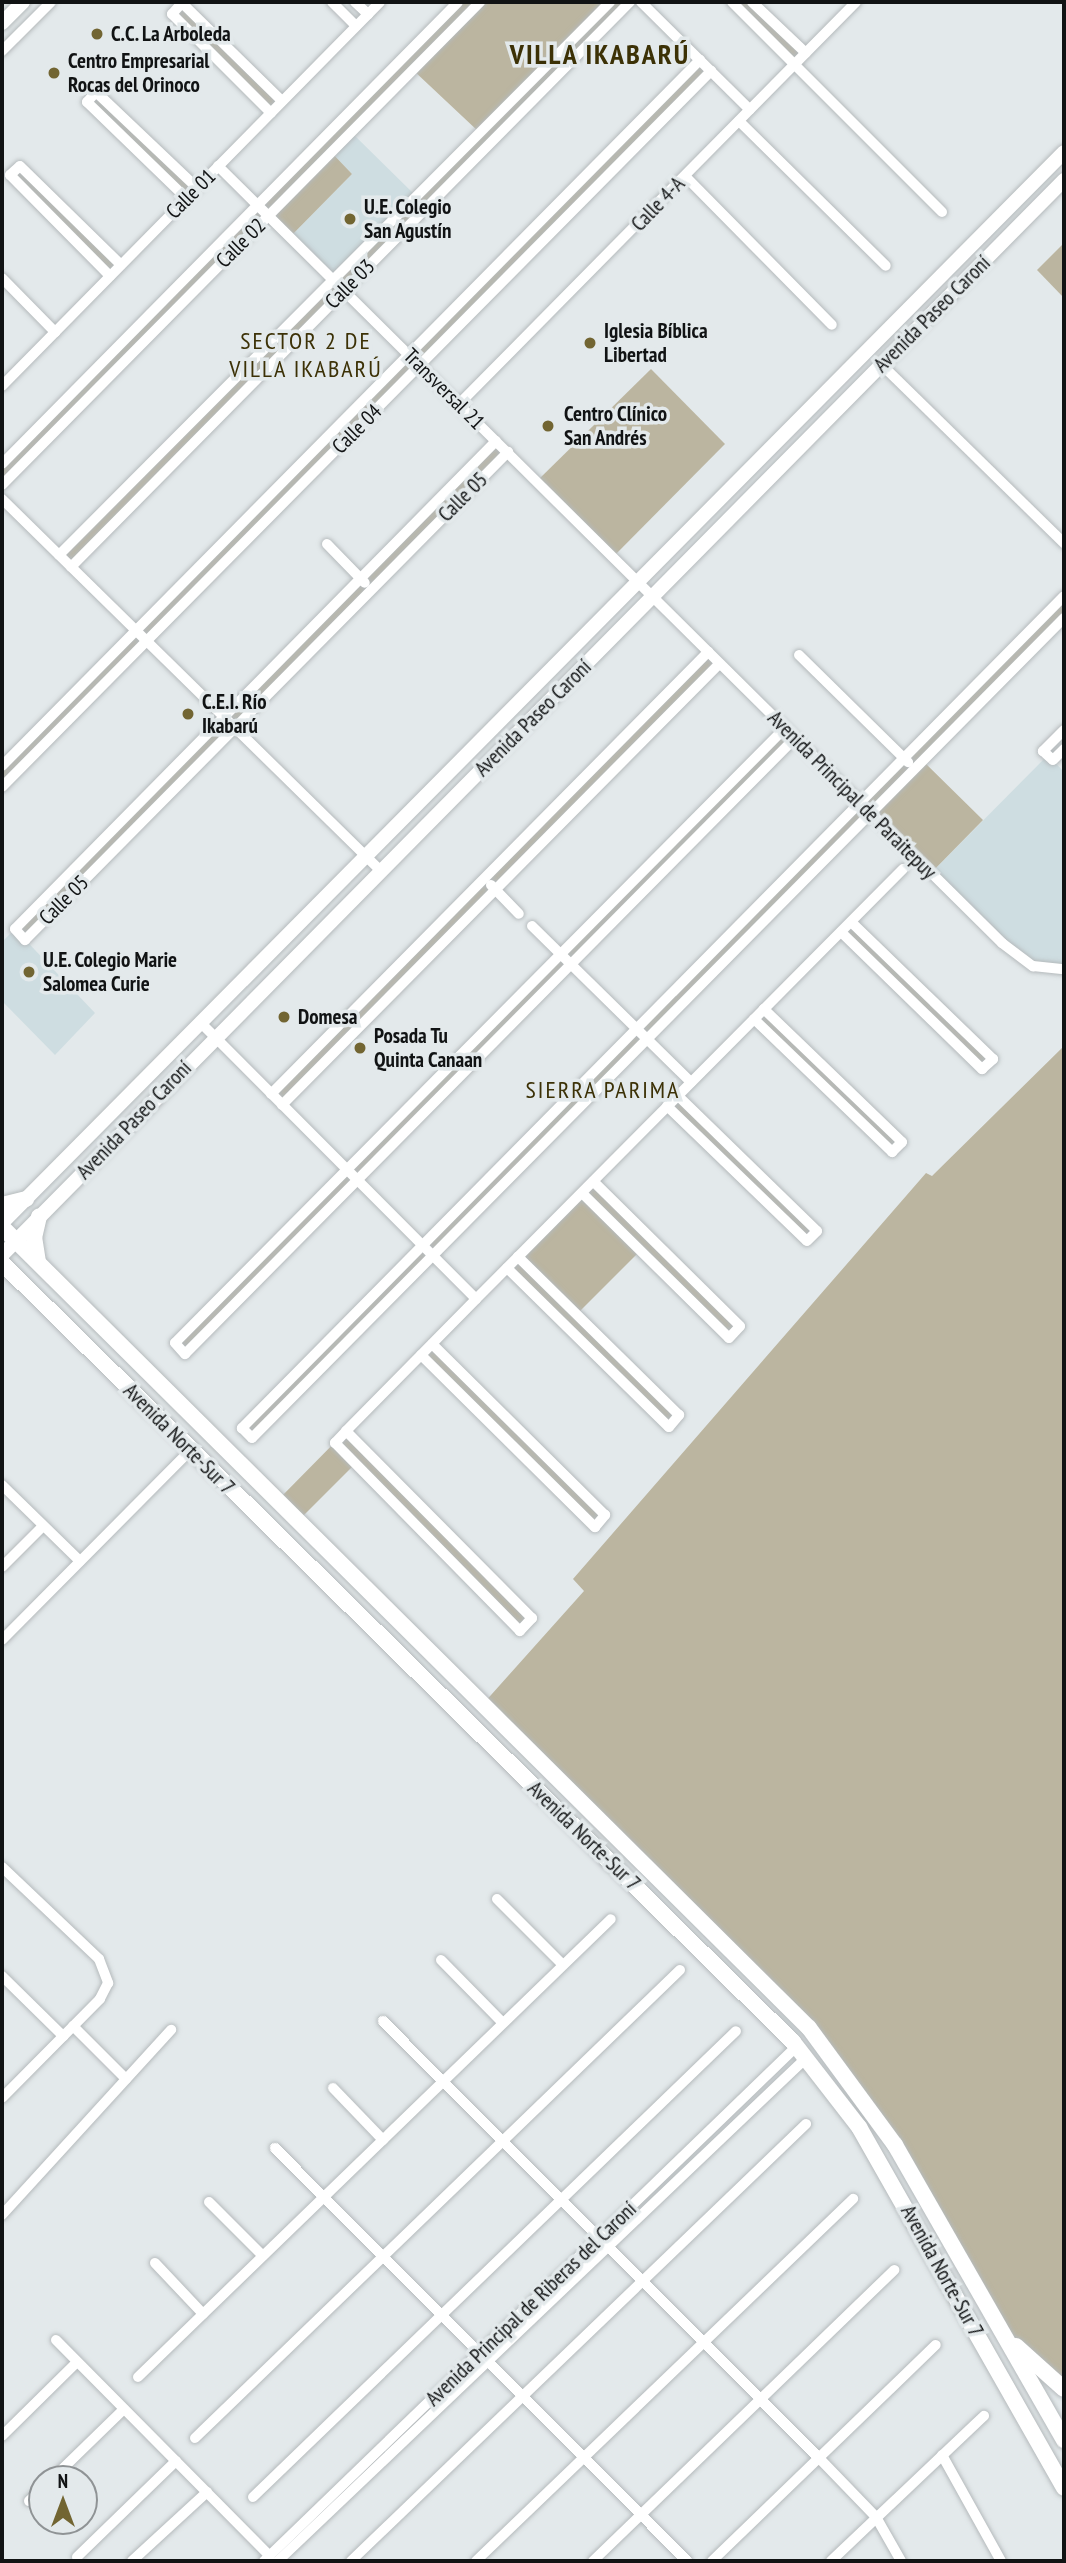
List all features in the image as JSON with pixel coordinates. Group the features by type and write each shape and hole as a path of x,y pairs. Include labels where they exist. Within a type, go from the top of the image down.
{"main road":[{"path":"2,1205 26,1199"},
{"path":"39,1216 34,1243 39,1264"},
{"name":"Avenida Norte-Sur 7","path":"2,1225 809,2028 889,2135 1064,2440"},
{"name":"Avenida Norte-Sur 7","path":"2,1263 802,2052 876,2155 1064,2488"},
{"path":"999,2329 1064,2389"}],"street":[{"path":"2,23 23,2"},
{"path":"2,51 51,2"},
{"path":"332,2 356,26"},
{"path":"355,2 368,14"},
{"name":"Calle 01","path":"2,386 380,2"},
{"name":"Calle 02","path":"5,461 458,2"},
{"name":"Calle 02","path":"2,485 480,2"},
{"name":"Calle 03","path":"59,555 610,2"},
{"name":"Calle 03","path":"71,566 630,2"},
{"path":"641,2 750,110"},
{"path":"733,2 942,212"},
{"path":"752,2 806,54"},
{"name":"Calle 4-A","path":"459,404 856,2"},
{"path":"271,113 172,14 183,3 282,101"},
{"path":"401,59 412,70"},
{"name":"Calle 04","path":"2,766 700,60"},
{"name":"Calle 04","path":"2,787 711,71"},
{"path":"186,198 87,102 96,92 197,188"},
{"path":"740,121 886,266"},
{"path":"479,133 490,143"},
{"name":"Avenida Paseo Caroní","path":"2,1225 1064,152"},
{"path":"110,276 10,175 20,166 121,265"},
{"name":"Transversal 21","path":"218,166 652,597"},
{"path":"685,176 832,325"},
{"name":"Avenida Paseo Caroní","path":"2,1255 214,1037 1064,180"},
{"path":"554,208 565,219"},
{"path":"213,250 224,260"},
{"path":"2,278 55,332"},
{"path":"120,344 131,354"},
{"path":"882,365 1064,543"},
{"path":"195,418 207,428"},
{"name":"Calle 05","path":"496,441 15,929 25,940 508,452"},
{"path":"5,461 19,467"},
{"path":"272,492 283,504"},
{"path":"4,507 71,566 381,871"},
{"path":"92,522 103,534"},
{"path":"327,544 372,590"},
{"path":"196,568 208,580"},
{"path":"1064,596 242,1428 252,1437 1064,618"},
{"name":"Avenida Principal de Paraitepuy","path":"652,597 1014,954 1033,966 1064,969"},
{"path":"271,1094 708,652"},
{"path":"799,655 914,769"},
{"path":"282,1105 719,664"},
{"path":"977,685 988,695"},
{"path":"785,728 175,1343 185,1354 795,738"},
{"path":"1064,730 1043,751 1053,760 1064,749"},
{"path":"598,763 610,774"},
{"path":"677,837 687,847"},
{"path":"346,1431 532,1618 520,1631 335,1443 346,1431 476,1299 903,869"},
{"path":"484,878 519,914"},
{"path":"748,917 758,927"},
{"path":"841,932 982,1069 993,1059 851,922"},
{"path":"532,926 691,1082"},
{"path":"376,988 387,999"},
{"path":"754,1019 892,1152 902,1142 764,1009"},
{"path":"202,1024 476,1299"},
{"path":"457,1059 467,1069"},
{"path":"667,1106 807,1241 817,1231 678,1096"},
{"path":"535,1132 546,1142"},
{"path":"582,1193 729,1338 740,1326 593,1181"},
{"path":"507,1268 669,1427 679,1415 518,1257"},
{"path":"421,1355 595,1527 605,1515 432,1344"},
{"path":"2,1640 191,1450"},
{"path":"2,1485 80,1561"},
{"path":"2,1567 43,1526"},
{"path":"2,1867 105,1967 105,1991 2,2098"},
{"path":"497,1899 563,1965"},
{"path":"138,2377 611,1919"},
{"path":"441,1960 503,2023"},
{"path":"195,2438 680,1970"},
{"path":"2,1976 63,2036"},
{"path":"383,2021 819,2458 876,2518 901,2561"},
{"path":"73,2026 126,2079"},
{"path":"2,2215 171,2030"},
{"path":"253,2497 736,2031"},
{"name":"Avenida Principal de Riberas del Caroní","path":"271,2559 600,2238 802,2052"},
{"name":"Avenida Principal de Riberas del Caroní","path":"271,2559 489,2363 609,2247 802,2052"},
{"path":"2,2079 11,2088"},
{"path":"333,2088 383,2140"},
{"path":"351,2561 806,2124"},
{"path":"275,2148 687,2561"},
{"path":"476,2561 853,2199"},
{"path":"209,2202 263,2256"},
{"path":"155,2263 203,2314"},
{"path":"593,2561 894,2270"},
{"path":"56,2340 271,2559"},
{"path":"712,2561 936,2344"},
{"path":"2,2436 78,2362"},
{"path":"66,2465 124,2409"},
{"path":"831,2561 984,2416"},
{"path":"942,2455 1001,2561"},
{"path":"77,2557 176,2461"},
{"path":"132,2561 207,2492"}],"shaded area":[{"path":"458,2 631,2 70,566 60,555 479,132 413,70 331,152 352,174 290,237 269,216 2,485 2,464"},
{"path":"732,2 752,2 806,54 796,64"},
{"path":"182,3 282,101 270,112 172,14"},
{"path":"700,60 711,71 2,787 2,766"},
{"path":"96,92 196,188 186,198 87,102"},
{"name":"U.E. Colegio San Agustín","path":"351,132 416,196 332,279 290,237 352,174 331,152"},
{"path":"20,166 120,265 110,276 10,175"},
{"path":"1064,243 1064,298 1037,270"},
{"path":"651,369 725,444 613,557 537,481"},
{"path":"496,441 508,452 25,940 15,929"},
{"path":"1064,596 1064,618 923,761 983,820 931,873 871,814 252,1437 242,1428"},
{"path":"708,652 719,664 282,1105 271,1094"},
{"path":"785,728 795,738 185,1354 175,1343"},
{"path":"1048,755 1064,772 1064,969 1033,966 931,873"},
{"path":"851,922 993,1059 982,1069 841,932"},
{"name":"U.E. Colegio Marie Salomea Curie","path":"15,929 95,1013 55,1055 2,1001 2,942"},
{"path":"764,1009 902,1142 892,1152 754,1019"},
{"path":"1064,1046 1064,2389 999,2329 859,2091 483,1704 584,1591 573,1579 926,1173 932,1176"},
{"path":"678,1096 817,1231 807,1241 667,1106"},
{"path":"593,1181 740,1326 729,1338 640,1251 577,1314 679,1415 669,1427 507,1268"},
{"path":"432,1344 605,1515 595,1527 421,1355"},
{"path":"346,1431 532,1618 520,1631 355,1464 298,1521 278,1500"}],"place":[{"name":"C.C. La Arboleda","path":"97,34"},
{"name":"Centro Empresarial Rocas del Orinoco","path":"54,73"},
{"name":"U.E. Colegio San Agustín","path":"350,219"},
{"name":"Iglesia Bíblica Libertad","path":"590,343"},
{"name":"Centro Clínico San Andrés","path":"548,426"},
{"name":"C.E.I. Río Ikabarú","path":"188,714"},
{"name":"U.E. Colegio Marie Salomea Curie","path":"29,972"},
{"name":"Domesa","path":"284,1017"},
{"name":"Posada Tu Quinta Canaan","path":"360,1048"}],"district":[{"name":"VILLA IKABARÚ","path":"600,54"},
{"name":"SECTOR 2 DE VILLA IKABARÚ","path":"306,355"},
{"name":"SIERRA PARIMA","path":"603,1090"}]}
